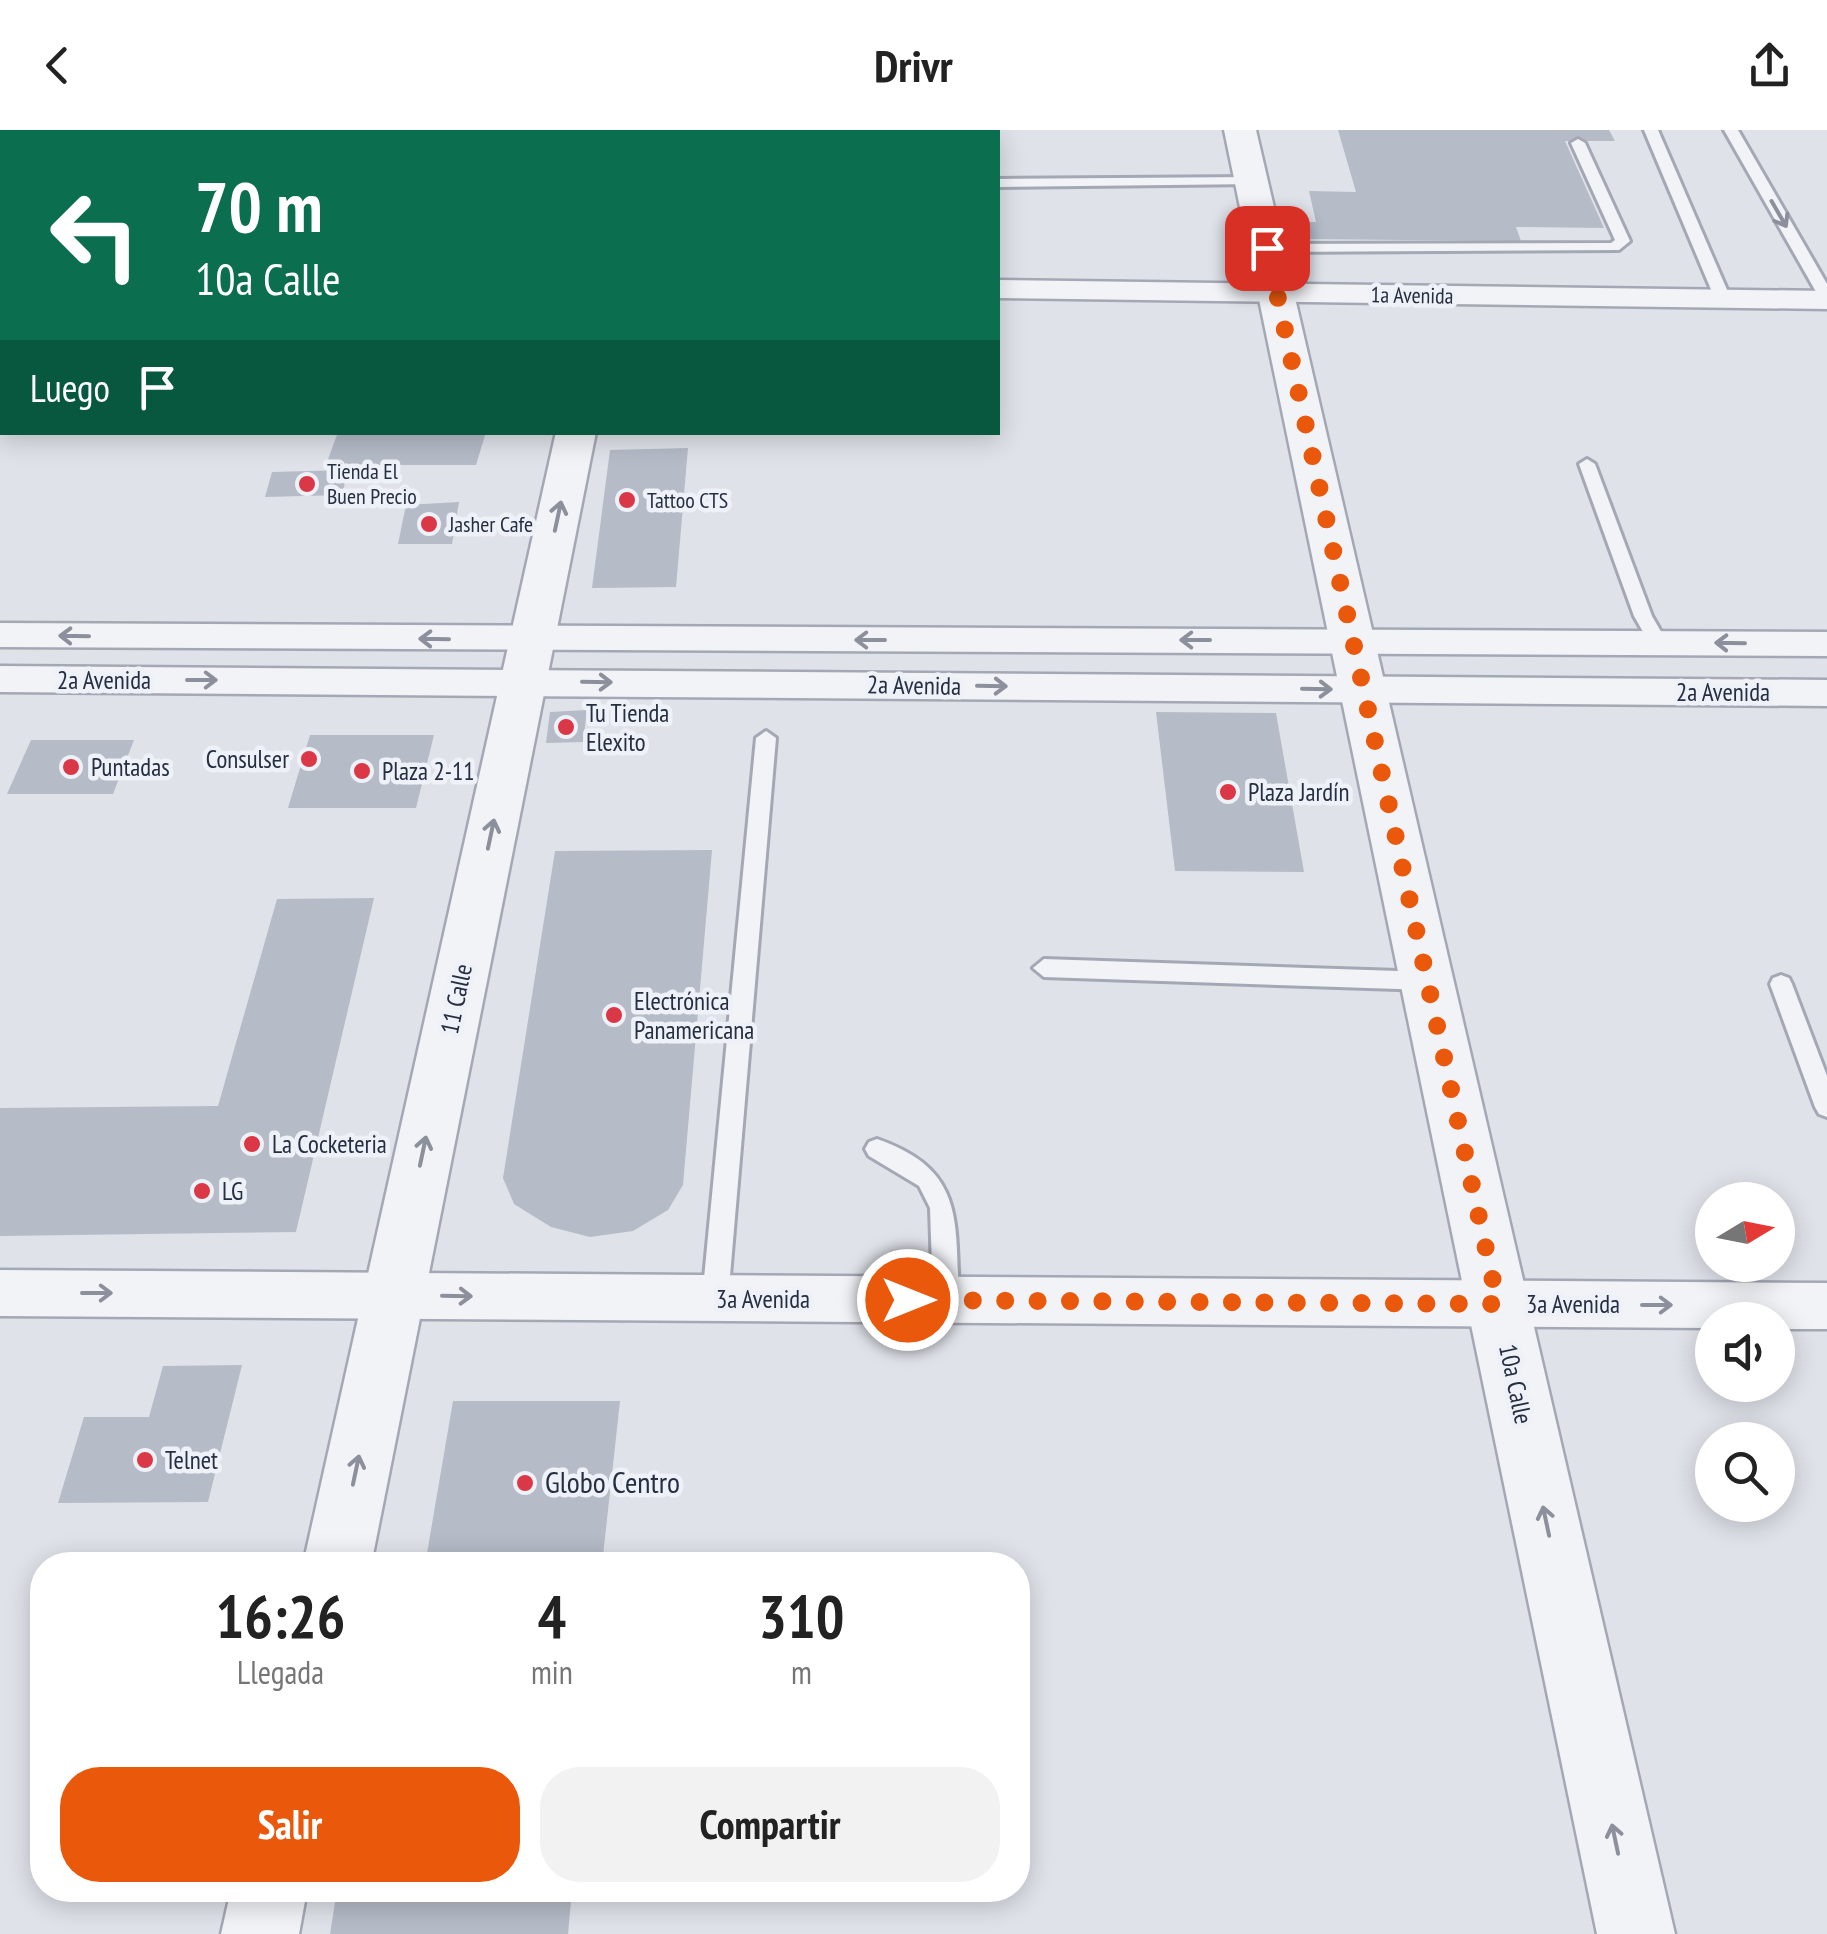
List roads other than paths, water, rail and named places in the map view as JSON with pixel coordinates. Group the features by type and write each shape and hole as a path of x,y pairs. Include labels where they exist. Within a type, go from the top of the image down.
{"street":[{"name":"10a Calle","path":"1246,156 1636,1934"},
{"name":"1a Avenida","path":"1000,290 1272,270 1723,298 1827,299"},
{"name":"11 Calle","path":"340,1552 575,435"},
{"name":"2a Avenida","path":"0,635 528,661"},
{"name":"2a Avenida","path":"1358,664 1658,642 1827,644"},
{"name":"2a Avenida","path":"0,680 528,661 1358,664 1827,693"},
{"name":"3a Avenida","path":"0,1292 1827,1306"},
{"path":"260,1934 267,1902"}],"lane":[{"path":"1651,130 1723,298"},
{"path":"1730,130 1827,299"},
{"path":"1272,270 1614,247 1623,241 1618,224 1578,143"},
{"path":"1000,182 1246,156"},
{"path":"1587,464 1644,616 1658,642"},
{"path":"715,1298 766,738"},
{"path":"1044,968 1428,981"},
{"path":"1781,984 1827,1107"},
{"path":"876,1149 928,1179 942,1208 946,1300"}],"place":[{"name":"Tienda El Buen Precio","path":"307,484"},
{"name":"Tattoo CTS","path":"627,500"},
{"name":"Jasher Cafe","path":"429,524"},
{"name":"Tu Tienda Elexito","path":"566,727"},
{"name":"Consulser","path":"309,759"},
{"name":"Puntadas","path":"71,767"},
{"name":"Plaza 2-11","path":"362,771"},
{"name":"Plaza Jardín","path":"1228,792"},
{"name":"Electrónica Panamericana","path":"614,1015"},
{"name":"La Cocketeria","path":"252,1144"},
{"name":"LG","path":"202,1191"},
{"name":"Telnet","path":"145,1460"},
{"name":"Globo Centro","path":"525,1483"}]}
